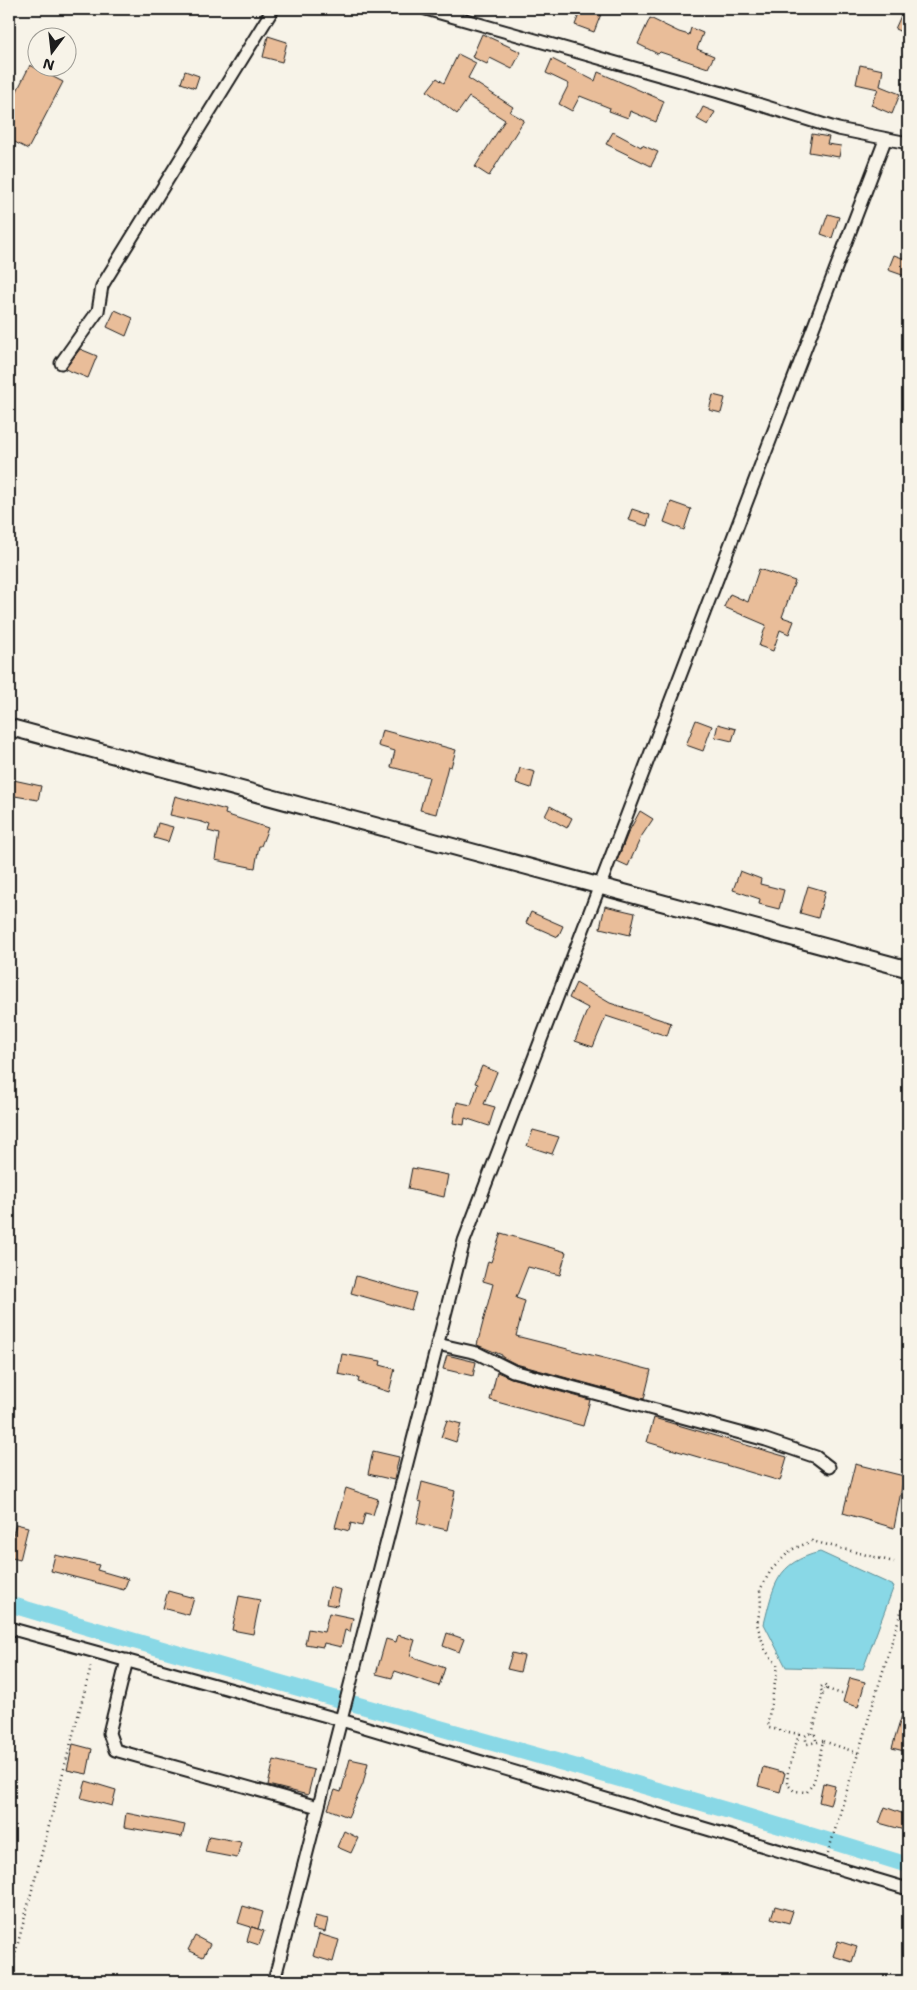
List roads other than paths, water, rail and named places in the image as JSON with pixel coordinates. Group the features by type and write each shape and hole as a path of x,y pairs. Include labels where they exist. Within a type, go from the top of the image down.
{"street":[{"path":"61,363 98,311 102,286 273,9"},
{"path":"426,9 719,92 838,129 885,140 908,143"},
{"path":"274,1981 464,1241 885,140"},
{"path":"9,727 908,969"},
{"path":"437,1344 477,1353 513,1371 766,1440 816,1457 829,1467"},
{"path":"9,1628 341,1720 908,1889"},
{"path":"126,1660 109,1733 115,1750 318,1807"}],"water":[{"path":"820,1552 894,1586 863,1669 786,1667 764,1624 775,1587 786,1569 794,1562"}],"waterway":[{"path":"9,1604 571,1765 908,1865"}]}
